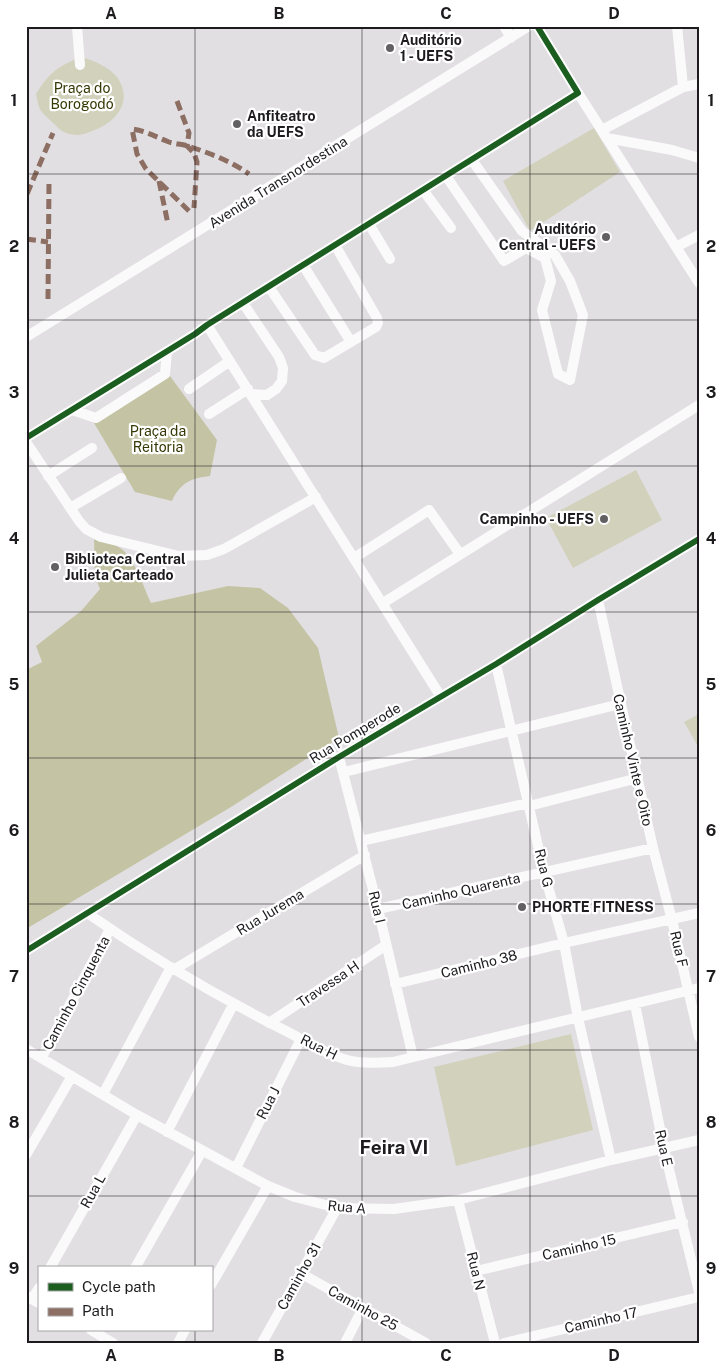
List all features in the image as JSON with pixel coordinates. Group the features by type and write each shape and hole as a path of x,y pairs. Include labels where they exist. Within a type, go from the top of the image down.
{"street":[{"path":"77,26 80,64"},
{"path":"504,26 511,38"},
{"path":"537,26 699,283"},
{"path":"677,26 683,87"},
{"name":"Avenida Transnordestina","path":"26,337 527,27"},
{"path":"605,134 683,87 699,84"},
{"path":"26,438 167,352 207,325 578,93"},
{"path":"605,134 699,158"},
{"path":"446,176 504,262 526,248 545,258 551,281 542,310 558,374 570,380 583,315 570,281 555,255 522,231 472,160"},
{"path":"423,190 451,228"},
{"path":"369,224 390,259"},
{"path":"676,247 699,236"},
{"path":"269,287 315,355 324,358 376,327 378,323 377,318 335,245"},
{"path":"303,265 351,342"},
{"path":"209,414 249,392 267,395 276,389 282,381 283,368 279,357 243,303"},
{"path":"207,325 440,694"},
{"path":"72,410 96,418 165,374 167,352"},
{"path":"189,389 230,361"},
{"path":"383,603 699,405"},
{"path":"26,442 86,529 101,537 179,556 207,555 224,549 316,497"},
{"path":"48,476 92,448"},
{"path":"70,508 121,478"},
{"path":"354,558 429,510 460,554"},
{"name":"Rua Pomperode","path":"26,951 440,694 496,664 699,539"},
{"name":"Caminho Vinte e Oito","path":"598,600 653,848 672,920"},
{"name":"Rua G","path":"496,664 544,872 564,943 578,1018 611,1160"},
{"path":"344,772 620,704"},
{"name":"Rua I","path":"339,757 365,855 413,1057"},
{"path":"361,841 638,778"},
{"name":"Caminho Quarenta","path":"378,909 653,848"},
{"name":"Rua Jurema","path":"173,968 365,855"},
{"name":"Rua H","path":"87,913 234,1004 326,1052 349,1061 392,1062 694,990"},
{"name":"Caminho 38","path":"395,984 699,913"},
{"name":"Rua F","path":"672,920 694,990 699,1037"},
{"name":"Caminho Cinquenta","path":"42,1057 110,929"},
{"name":"Travessa H","path":"269,1023 386,945"},
{"path":"103,1094 173,968"},
{"path":"167,1132 234,1004"},
{"name":"Rua E","path":"635,1004 664,1149 699,1292"},
{"name":"Rua J","path":"236,1168 301,1039"},
{"name":"Rua A","path":"26,1049 136,1115 268,1186 295,1197 336,1208 394,1209 458,1200 611,1160 699,1140"},
{"path":"26,1155 72,1076"},
{"name":"Rua L","path":"51,1266 136,1115"},
{"path":"136,1266 202,1151"},
{"path":"212,1283 268,1186"},
{"name":"Rua N","path":"458,1200 495,1343"},
{"name":"Caminho 31","path":"262,1343 336,1208"},
{"name":"Caminho 15","path":"476,1271 683,1222"},
{"name":"Caminho 25","path":"300,1273 426,1343"},
{"name":"Caminho 17","path":"504,1343 699,1297"},
{"path":"345,1343 363,1308"},
{"path":"97,1332 113,1343"}],"green space":[{"name":"Praça do Borogodó","path":"81,57 100,64 114,73 122,85 124,94 121,108 117,115 105,125 85,134 73,135 61,130 42,112 39,108 36,94 55,71"},
{"path":"594,128 620,172 530,231 503,181"},
{"name":"Praça da Reitoria","path":"170,376 217,440 210,476 187,482 172,501 135,492 94,423"},
{"name":"Campinho - UEFS","path":"636,470 662,520 573,568 546,518"},
{"path":"94,539 113,544 123,550 136,568 151,603 228,586 260,588 288,608 318,648 339,738 231,807 26,929 26,670 42,662 36,646 81,611 100,589 95,577"},
{"path":"699,714 699,748 684,722"},
{"path":"571,1034 593,1130 456,1166 434,1067"}],"marked path":[{"path":"177,101 189,133 187,146 194,153 197,162 194,208"},
{"path":"189,211 146,169 137,154 132,129 212,155 235,165 249,174"},
{"path":"27,194 53,133"},
{"path":"48,299 49,181"},
{"path":"159,181 168,224"},
{"path":"26,239 48,242"}],"cycle path":[{"path":"26,438 578,93 537,26"},
{"path":"26,951 339,757 496,664 699,539"}],"place":[{"name":"Auditório 1 - UEFS","path":"390,48"},
{"name":"Anfiteatro da UEFS","path":"237,124"},
{"name":"Auditório Central - UEFS","path":"606,237"},
{"name":"Campinho - UEFS","path":"604,519"},
{"name":"Biblioteca Central Julieta Carteado","path":"55,567"},
{"name":"PHORTE FITNESS","path":"522,907"}],"district":[{"name":"Feira VI","path":"394,1147"}]}
